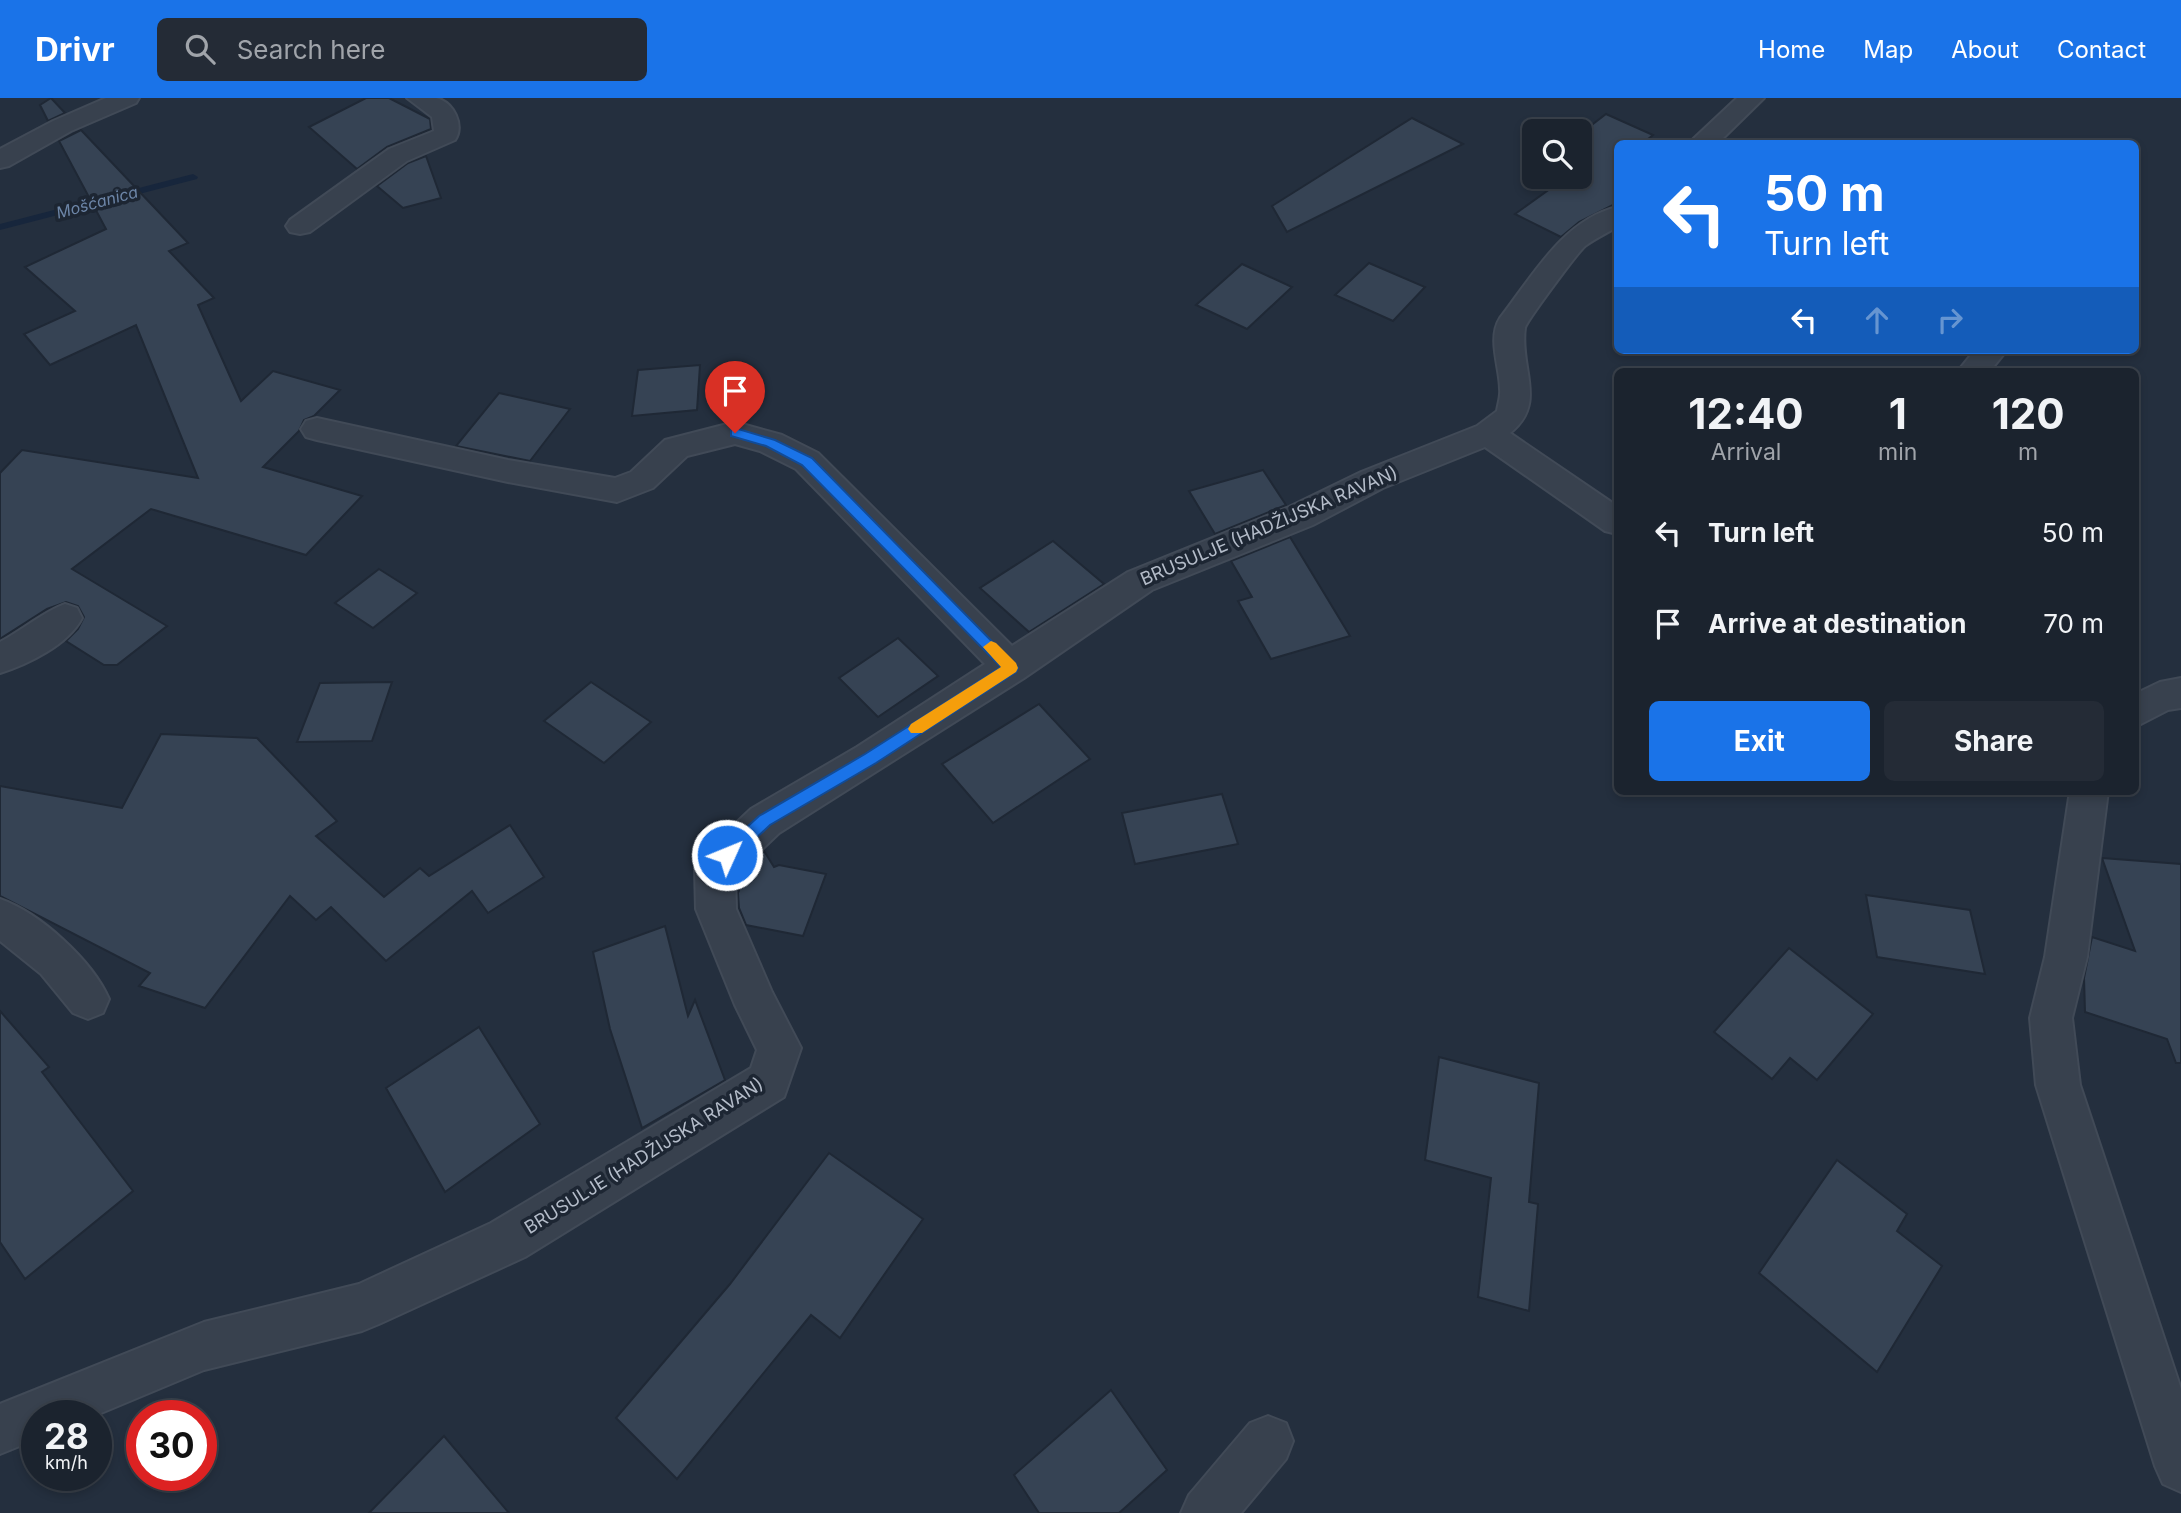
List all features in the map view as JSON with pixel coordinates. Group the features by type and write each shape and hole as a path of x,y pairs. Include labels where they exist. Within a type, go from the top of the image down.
{"street":[{"path":"0,160 62,126 127,98"},
{"path":"300,226 398,155 446,135 449,126 444,116 436,107 419,98"},
{"path":"1705,140 1752,98"},
{"name":"BRUSULJE (HADŽIJSKA RAVAN)","path":"0,1429 204,1346 362,1307 508,1240 768,1082 779,1048 756,1005 716,909 715,868 765,821 1011,668 1140,580 1301,516 1372,480 1488,434 1511,416 1516,391 1511,360 1510,326 1574,241 1614,217"},
{"path":"1976,368 1988,354"},
{"path":"317,429 508,471 617,490 642,480 676,448 735,433 771,443 807,461 1011,668"},
{"path":"1488,434 1614,520"},
{"path":"0,659 39,638 65,618"},
{"path":"2139,710 2160,697 2181,694"},
{"path":"2088,795 2066,957 2050,1018 2058,1085 2181,1466"},
{"path":"0,917 56,960 88,999"},
{"path":"1207,1513 1268,1441"}],"building":[{"path":"51,98 65,113 48,121 40,105"},
{"path":"366,98 389,98 430,119 431,129 387,147 357,169 309,127"},
{"path":"1606,114 1653,135 1647,140 1614,140 1614,204 1579,222 1561,237 1515,214 1550,189 1592,189 1592,125"},
{"path":"1412,118 1463,144 1287,232 1272,206"},
{"path":"81,130 188,243 169,251 214,298 198,305 241,401 273,371 340,390 314,416 304,420 299,431 263,467 362,496 306,555 151,509 72,569 167,626 117,665 104,665 66,641 78,629 84,617 78,606 66,602 47,609 0,639 0,473 22,450 198,478 136,325 50,365 24,334 75,311 25,267 106,229 59,141"},
{"path":"426,156 441,198 403,208 377,186 408,163"},
{"path":"1369,263 1425,287 1393,321 1335,295"},
{"path":"1242,264 1292,287 1247,329 1196,305"},
{"path":"700,365 697,410 632,416 638,370"},
{"path":"499,393 570,409 530,461 456,446"},
{"path":"1263,470 1286,505 1215,534 1189,491"},
{"path":"1290,537 1350,636 1271,659 1238,601 1252,597 1231,561"},
{"path":"1053,541 1104,584 1029,632 980,588"},
{"path":"379,569 417,593 373,628 335,603"},
{"path":"898,638 938,676 878,717 839,678"},
{"path":"392,682 372,741 297,742 320,683"},
{"path":"591,682 651,722 604,763 544,721"},
{"path":"1039,704 1090,759 993,823 942,764"},
{"path":"161,734 257,738 337,821 316,836 384,897 420,868 429,876 510,825 544,877 488,913 472,891 386,961 331,907 316,920 290,896 205,1008 139,986 150,973 0,896 0,786 122,808"},
{"path":"1222,794 1238,844 1135,864 1122,813"},
{"path":"764,851 774,867 779,865 826,874 803,936 746,925 739,908 738,893 749,865"},
{"path":"2102,858 2181,864 2181,1063 2176,1063 2167,1039 2085,1012 2084,978 2092,937 2135,951"},
{"path":"1866,895 1970,910 1985,974 1877,957"},
{"path":"665,926 688,1016 695,1000 725,1080 642,1128 610,1029 593,952"},
{"path":"1789,948 1873,1014 1817,1080 1790,1058 1772,1079 1714,1032"},
{"path":"0,1011 49,1067 42,1072 133,1191 25,1279 0,1242"},
{"path":"479,1027 540,1124 445,1192 386,1088"},
{"path":"1439,1057 1539,1083 1529,1202 1538,1204 1529,1311 1478,1297 1491,1178 1425,1160"},
{"path":"829,1153 923,1219 840,1338 811,1315 677,1479 616,1418 730,1284"},
{"path":"1837,1160 1907,1214 1897,1231 1942,1266 1877,1372 1759,1273"},
{"path":"1111,1390 1167,1470 1119,1513 1039,1513 1014,1475"},
{"path":"444,1436 509,1513 369,1513"}],"waterway":[{"name":"Mošćanica","path":"0,227 193,177"}],"slow traffic":[{"path":"916,729 1011,668 991,647"}],"route":[{"path":"727,855 765,821 1011,668 807,461 771,443 735,433"}]}
